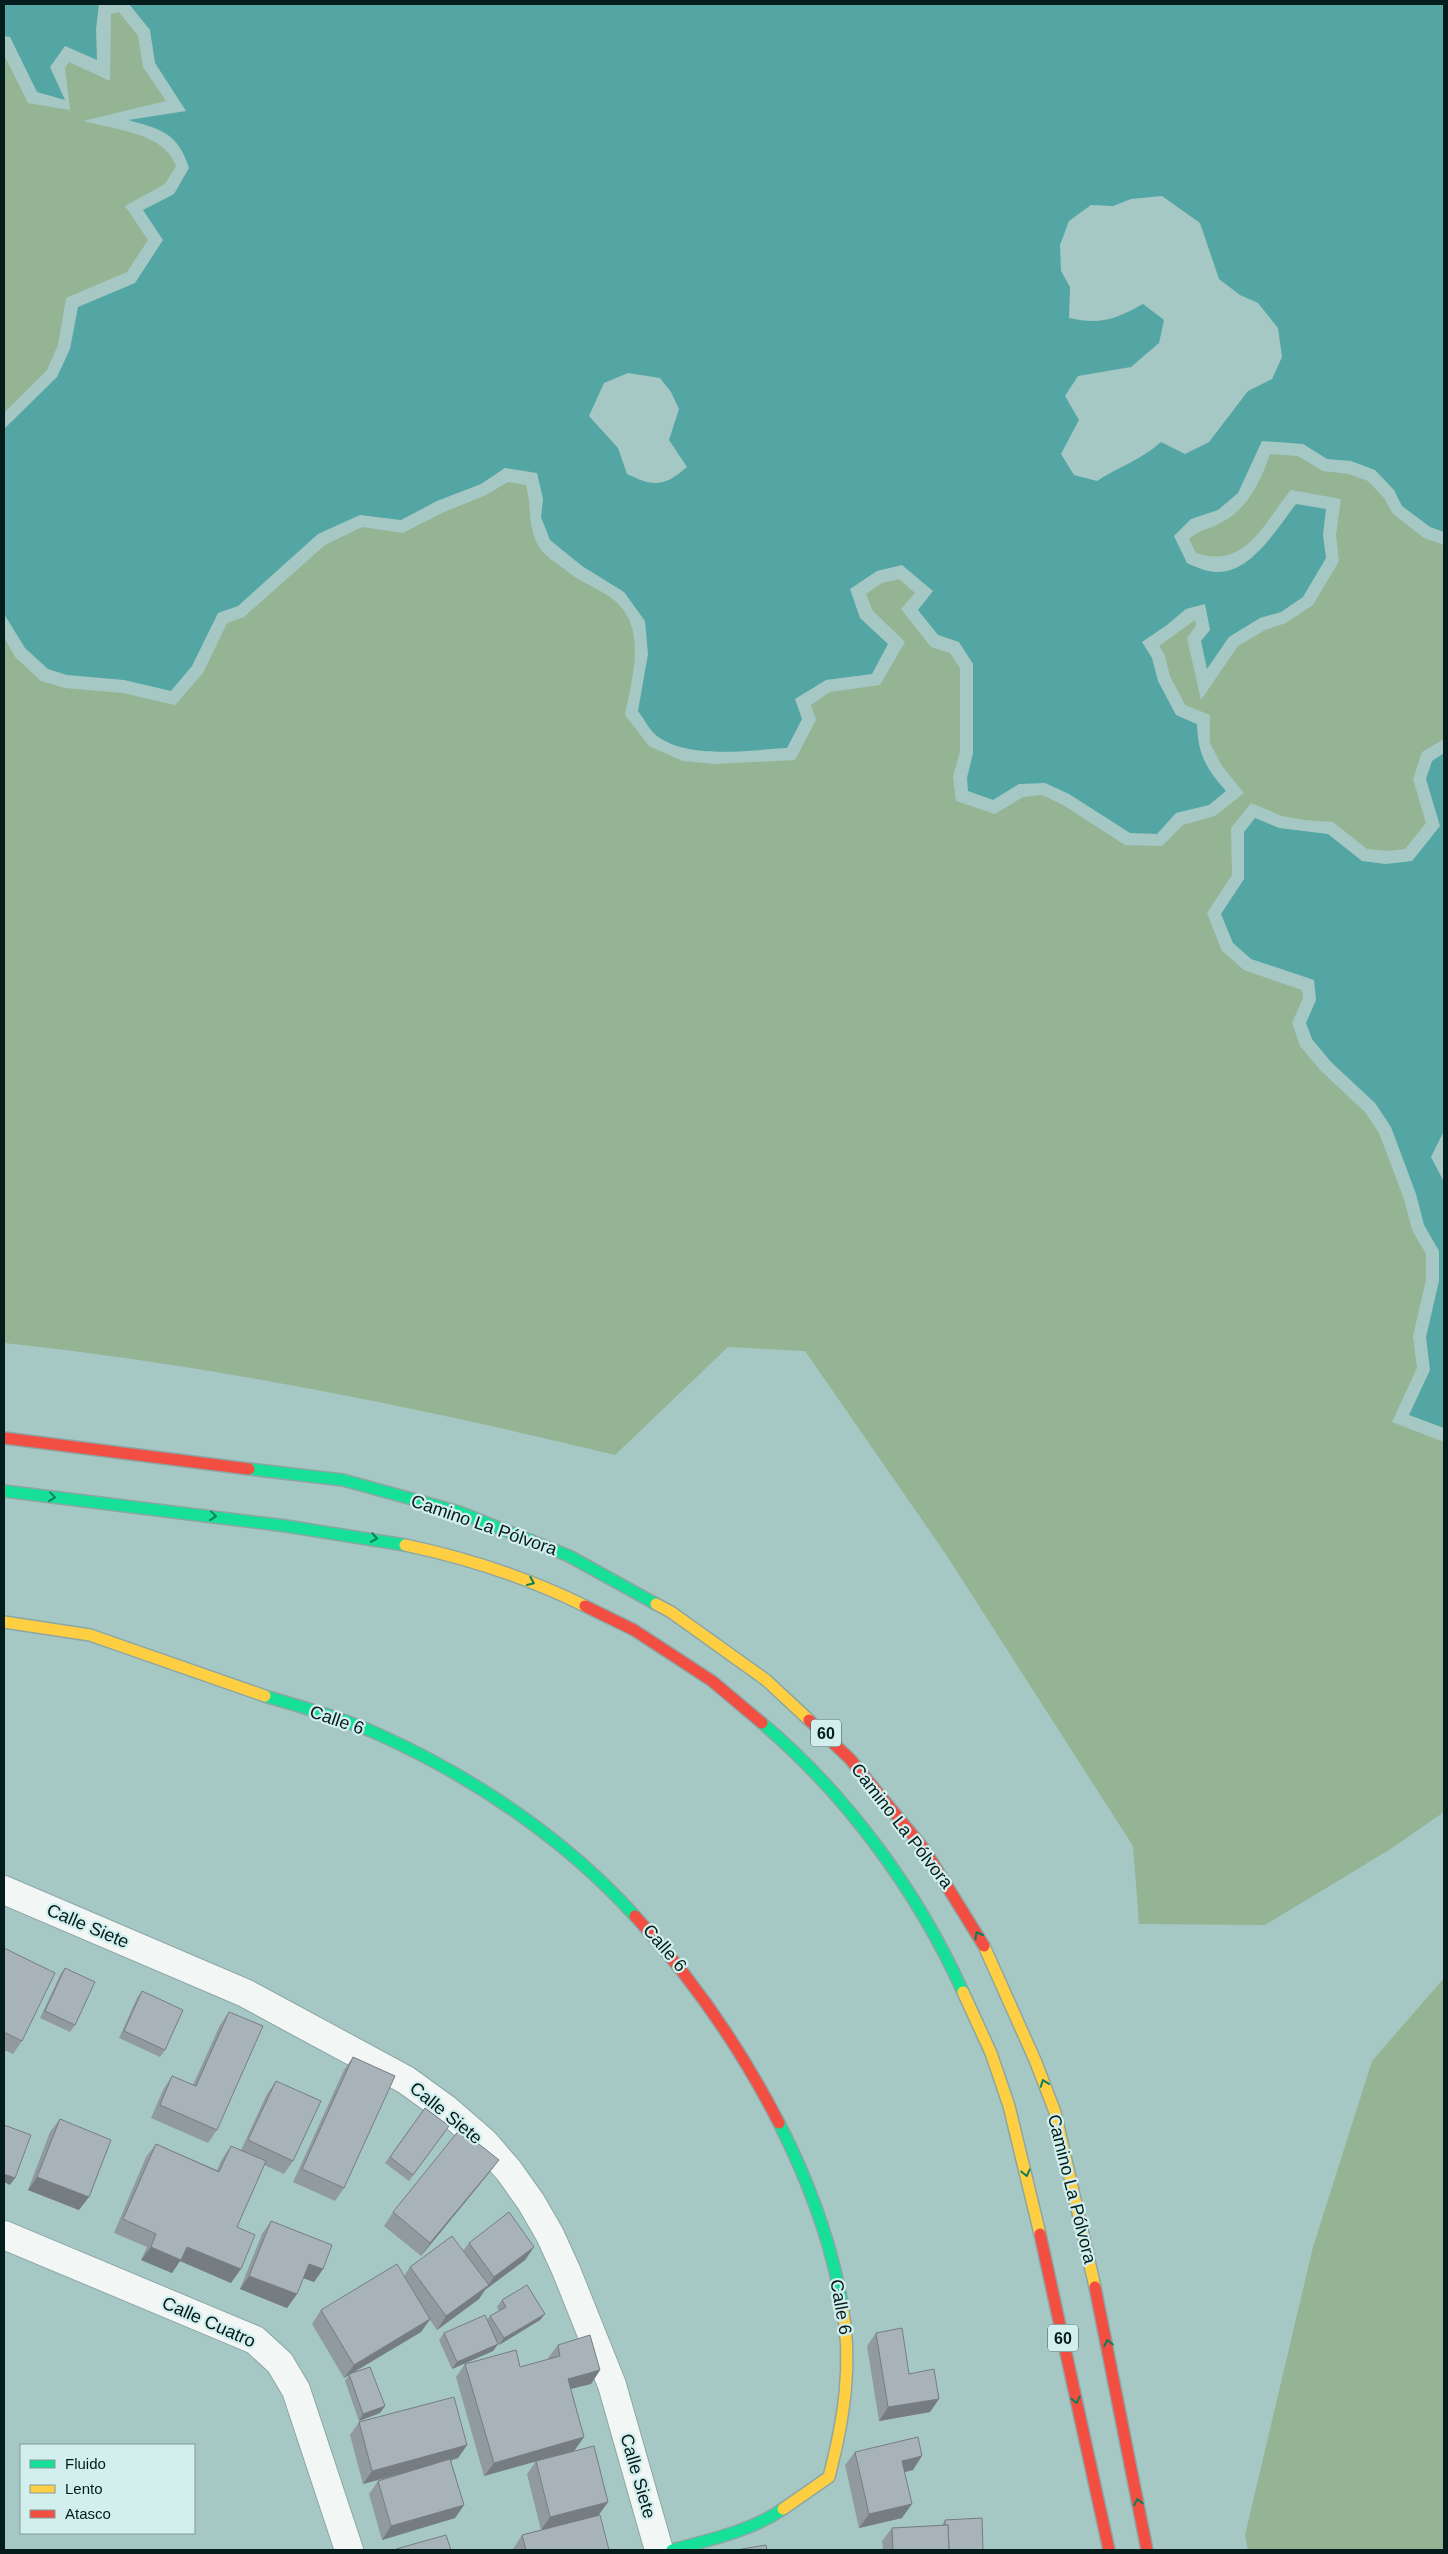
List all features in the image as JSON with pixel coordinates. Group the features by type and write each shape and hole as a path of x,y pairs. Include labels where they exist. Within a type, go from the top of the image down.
{"main road":[{"name":"Camino La Pólvora","path":"4,1438 340,1480 454,1510 524,1535 591,1566 656,1601 710,1636 776,1687 827,1734 874,1785 917,1839 956,1896 990,1956 1020,2019 1056,2118 1105,2328 1148,2550"},
{"name":"Camino La Pólvora","path":"4,1491 342,1532 402,1543 496,1570 584,1605 645,1637 703,1674 758,1716 809,1764 855,1816 896,1870 931,1927 962,1986 992,2055 1017,2135 1109,2550"},
{"name":"Calle 6","path":"4,1622 87,1634 378,1734 439,1764 497,1799 552,1838 604,1882 652,1931 696,1984 736,2041 770,2101 799,2164 823,2229 838,2287 848,2348 843,2424 829,2477 771,2517 715,2539 672,2550"}],"street":[{"name":"Calle Siete","path":"4,1890 245,1993 406,2080 446,2109 484,2142 509,2171 531,2202 550,2235 566,2270 612,2385 659,2550"},
{"name":"Calle Cuatro","path":"4,2235 255,2340 280,2363 296,2390 349,2550"}],"green space":[{"path":"119,12 138,36 143,67 166,101 83,121 123,130 149,139 161,146 170,155 176,166 165,184 125,206 148,240 127,272 66,298 58,345 47,370 4,413 4,55 28,103 70,110 65,68 69,62 110,81 111,14"},
{"path":"1270,454 1298,456 1323,471 1349,474 1368,481 1384,498 1393,514 1424,538 1444,545 1444,739 1422,752 1413,779 1426,823 1405,849 1387,851 1367,849 1333,822 1282,816 1251,803 1231,828 1232,875 1207,913 1222,951 1244,970 1302,990 1303,998 1292,1023 1300,1046 1321,1071 1365,1112 1379,1133 1404,1199 1412,1230 1426,1254 1426,1280 1413,1336 1417,1368 1392,1422 1444,1442 1444,1812 1389,1850 1265,1925 1139,1924 1133,1846 945,1553 805,1351 728,1347 615,1455 387,1404 235,1375 81,1352 4,1343 4,637 15,657 41,681 65,688 123,693 175,705 203,673 227,623 244,617 325,545 362,527 403,533 442,513 486,495 508,482 526,485 531,524 535,539 542,551 573,576 614,600 625,611 631,625 635,654 634,670 625,715 649,746 683,761 715,764 795,760 816,720 811,705 830,692 880,685 905,642 872,610 866,594 882,583 899,579 915,593 901,609 931,647 950,653 960,668 960,751 953,777 956,801 995,814 1023,797 1042,795 1063,805 1125,845 1162,846 1183,825 1215,816 1244,793 1222,766 1210,743 1210,715 1185,705 1170,676 1164,653 1159,646 1195,620 1196,626 1187,638 1201,700 1238,646 1265,630 1286,623 1313,605 1339,561 1336,535 1341,499 1291,490 1252,540 1241,549 1228,555 1213,556 1196,553 1189,539 1224,521 1247,501 1263,473"},
{"path":"1444,1978 1444,2550 1248,2550 1245,2535 1313,2247 1372,2061"}],"water":[{"path":"4,4 99,4 96,29 97,60 65,46 50,67 65,100 37,92 10,37 4,36"},
{"path":"129,4 1444,4 1444,532 1430,527 1402,506 1394,490 1375,470 1351,461 1327,459 1303,444 1262,441 1238,493 1218,510 1191,519 1174,536 1187,563 1209,571 1223,572 1236,568 1260,550 1296,504 1326,509 1323,535 1326,558 1303,597 1281,612 1260,618 1229,637 1207,669 1201,641 1210,630 1205,604 1186,609 1142,642 1152,658 1158,681 1176,715 1197,724 1199,744 1204,760 1226,791 1209,805 1176,813 1157,834 1130,833 1069,794 1045,783 1019,784 993,800 968,791 967,778 973,753 973,664 959,642 938,635 918,610 933,591 902,565 877,571 850,589 860,618 888,644 872,674 826,680 795,699 802,719 787,748 720,752 702,751 670,743 657,736 649,728 638,711 648,654 645,621 624,592 582,566 550,540 541,517 543,499 537,473 505,468 481,484 437,501 401,520 360,515 318,534 238,606 218,613 192,666 171,691 124,680 67,675 48,669 25,648 4,614 4,429 57,377 70,349 78,307 135,283 163,240 143,210 174,194 189,168 185,156 174,140 167,134 150,126 128,120 186,111 155,63 150,30","holes":["1162,196 1200,223 1219,279 1240,295 1258,303 1278,328 1282,357 1272,379 1248,391 1209,442 1185,454 1161,442 1146,454 1097,481 1074,475 1061,454 1079,420 1065,396 1078,376 1131,367 1159,343 1164,320 1143,304 1125,314 1099,321 1069,318 1070,287 1061,271 1060,245 1069,221 1091,205 1113,206 1131,199","628,373 660,378 671,392 679,409 669,440 687,467 679,474 659,483 652,483 627,474 618,448 589,416 604,383"]},
{"path":"1444,753 1444,1131 1431,1157 1444,1182 1444,1428 1409,1415 1430,1370 1426,1337 1439,1281 1439,1251 1424,1225 1416,1194 1391,1127 1375,1103 1331,1062 1312,1039 1306,1023 1316,1000 1314,980 1251,959 1233,943 1221,914 1244,879 1244,832 1255,818 1279,828 1328,834 1362,861 1386,864 1412,861 1440,826 1426,779 1432,761"}],"building":[{"path":"4,1948 55,1973 22,2041 4,2032"},
{"path":"65,1968 95,1982 75,2025 45,2011"},
{"path":"142,1991 183,2010 165,2050 124,2031"},
{"path":"229,2012 263,2026 217,2130 160,2105 172,2076 196,2086"},
{"path":"353,2057 395,2076 344,2188 302,2169"},
{"path":"276,2081 321,2101 293,2161 248,2140"},
{"path":"425,2108 449,2126 413,2175 390,2157"},
{"path":"60,2119 111,2140 89,2197 37,2177"},
{"path":"4,2125 31,2135 15,2178 4,2174"},
{"path":"460,2129 499,2160 430,2243 393,2212"},
{"path":"156,2144 219,2172 231,2146 266,2161 237,2227 255,2235 241,2269 187,2247 181,2260 151,2247 156,2234 123,2219"},
{"path":"509,2212 534,2247 494,2277 469,2243"},
{"path":"271,2221 332,2245 323,2269 309,2264 297,2294 249,2276"},
{"path":"452,2236 489,2285 446,2316 410,2267"},
{"path":"397,2264 430,2319 354,2365 321,2310"},
{"path":"527,2285 545,2314 504,2338 490,2316 506,2307 502,2300"},
{"path":"485,2315 498,2344 457,2362 444,2333"},
{"path":"902,2328 909,2374 934,2369 939,2399 888,2407 876,2333"},
{"path":"590,2335 600,2370 568,2379 584,2437 494,2463 465,2364 516,2350 520,2367 560,2356 558,2345"},
{"path":"370,2367 385,2406 363,2414 349,2374"},
{"path":"454,2397 467,2445 372,2471 359,2422"},
{"path":"918,2437 922,2456 902,2461 912,2504 869,2514 855,2452"},
{"path":"594,2446 608,2502 550,2517 536,2461"},
{"path":"450,2459 464,2505 391,2526 378,2481"},
{"path":"600,2515 609,2550 526,2550 522,2535"},
{"path":"982,2518 983,2550 949,2550 948,2525 945,2525 945,2520"},
{"path":"948,2525 949,2550 893,2550 892,2528"},
{"path":"446,2535 451,2550 396,2549"},
{"path":"766,2545 767,2550 736,2550"}],"traffic: fast":[{"path":"249,1469 343,1480 459,1512 569,1556 656,1604"},
{"path":"4,1491 286,1526 405,1545"},
{"path":"265,1696 352,1723 380,1735 415,1752 484,1791 549,1836 579,1861 635,1916"},
{"path":"762,1723 823,1781 878,1847 925,1918 963,1992"},
{"path":"779,2123 800,2166 817,2211 832,2257 842,2304"},
{"path":"672,2550 744,2529 771,2517 783,2509"}],"traffic: slow":[{"path":"405,1545 497,1570 542,1586 585,1606"},
{"path":"656,1604 671,1612 766,1680 809,1720"},
{"path":"4,1622 90,1635 265,1696"},
{"path":"984,1946 1035,2060 1055,2112 1095,2287"},
{"path":"963,1992 991,2053 1009,2106 1040,2234"},
{"path":"783,2509 829,2477 843,2413 847,2370 847,2348 842,2304"}],"traffic: jam":[{"path":"4,1438 249,1469"},
{"path":"585,1606 634,1630 712,1681 762,1723"},
{"path":"809,1720 850,1759 924,1849 984,1946"},
{"path":"635,1916 696,1989 732,2041 779,2123"},
{"path":"1040,2234 1109,2550"},
{"path":"1095,2287 1147,2550"}]}
